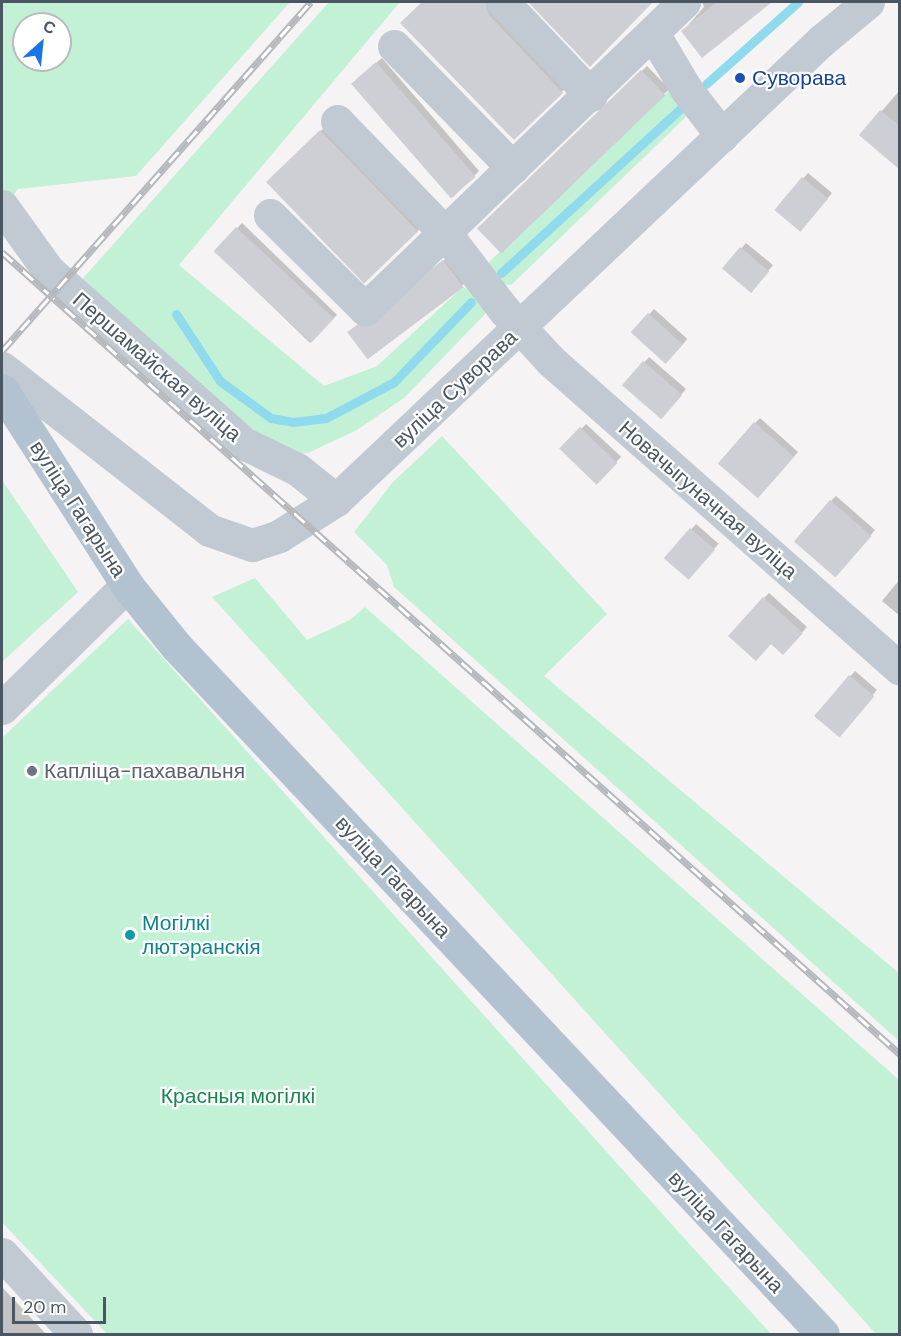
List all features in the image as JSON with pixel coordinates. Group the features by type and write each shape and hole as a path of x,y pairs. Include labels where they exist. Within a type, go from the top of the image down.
{"main road":[{"name":"вуліца Гагарына","path":"2,390 127,585 176,646 823,1335"}],"street":[{"path":"502,2 591,95"},
{"name":"вуліца Суворава","path":"2,368 209,530 252,545 306,522 336,500 821,41 868,2"},
{"path":"270,215 365,309 591,95 664,14"},
{"path":"664,14 686,89 722,136"},
{"path":"394,46 513,168"},
{"name":"Новачыгуначная вуліца","path":"337,121 446,234 520,328 550,362 900,669"},
{"name":"Першамайская вуліца","path":"2,206 48,270 227,429 245,444 297,469 336,500"},
{"path":"2,708 127,585"},
{"path":"2,1254 76,1335"}],"green space":[{"path":"2,2 290,2 136,176 18,189 2,212"},
{"path":"329,2 400,2 179,265 324,386 377,366 463,287 475,293 485,304 485,314 404,398 357,430 308,453 283,454 77,285"},
{"path":"673,87 689,109 685,118 511,285 499,284 487,271 489,262"},
{"path":"442,436 607,614 544,676 899,973 899,1041 394,587 387,565 354,532 393,482"},
{"path":"2,480 78,592 2,662"},
{"path":"255,578 307,640 350,620 365,607 899,1080 899,1334 876,1334 212,597"},
{"name":"Красныя могілкі","path":"128,619 771,1334 107,1334 2,1222 2,738"}],"building":[{"path":"422,2 485,2 489,15 563,93 514,140 400,23"},
{"path":"528,2 653,2 590,67"},
{"path":"717,2 772,2 702,58 681,31"},
{"path":"376,62 476,177 451,198 351,84"},
{"path":"641,70 665,95 501,254 477,228"},
{"path":"880,110 900,126 900,170 859,135"},
{"path":"320,130 418,231 364,284 266,182"},
{"path":"802,177 828,199 800,232 774,210"},
{"path":"236,227 334,318 311,343 213,251"},
{"path":"740,247 769,271 751,293 722,268"},
{"path":"443,260 463,287 368,359 347,332"},
{"path":"648,313 683,344 666,364 631,332"},
{"path":"643,361 682,395 661,419 622,385"},
{"path":"754,422 794,457 758,498 718,464"},
{"path":"580,427 617,463 597,485 559,449"},
{"path":"830,500 872,536 835,578 794,542"},
{"path":"690,528 715,550 689,580 664,558"},
{"path":"763,597 803,633 783,655 771,644 756,661 728,636"},
{"path":"849,675 874,696 840,738 814,716"}],"waterway":[{"path":"706,84 798,2"},
{"path":"501,273 680,109"},
{"path":"176,314 220,381 271,418 293,422 326,418 394,382 471,302"}],"railway":[{"path":"2,351 311,2"},
{"path":"2,252 900,1054"}],"place":[{"name":"Суворава","path":"740,78"},
{"name":"Капліца-пахавальня","path":"32,771"},
{"name":"Могілкі лютэранскія","path":"130,935"}]}
